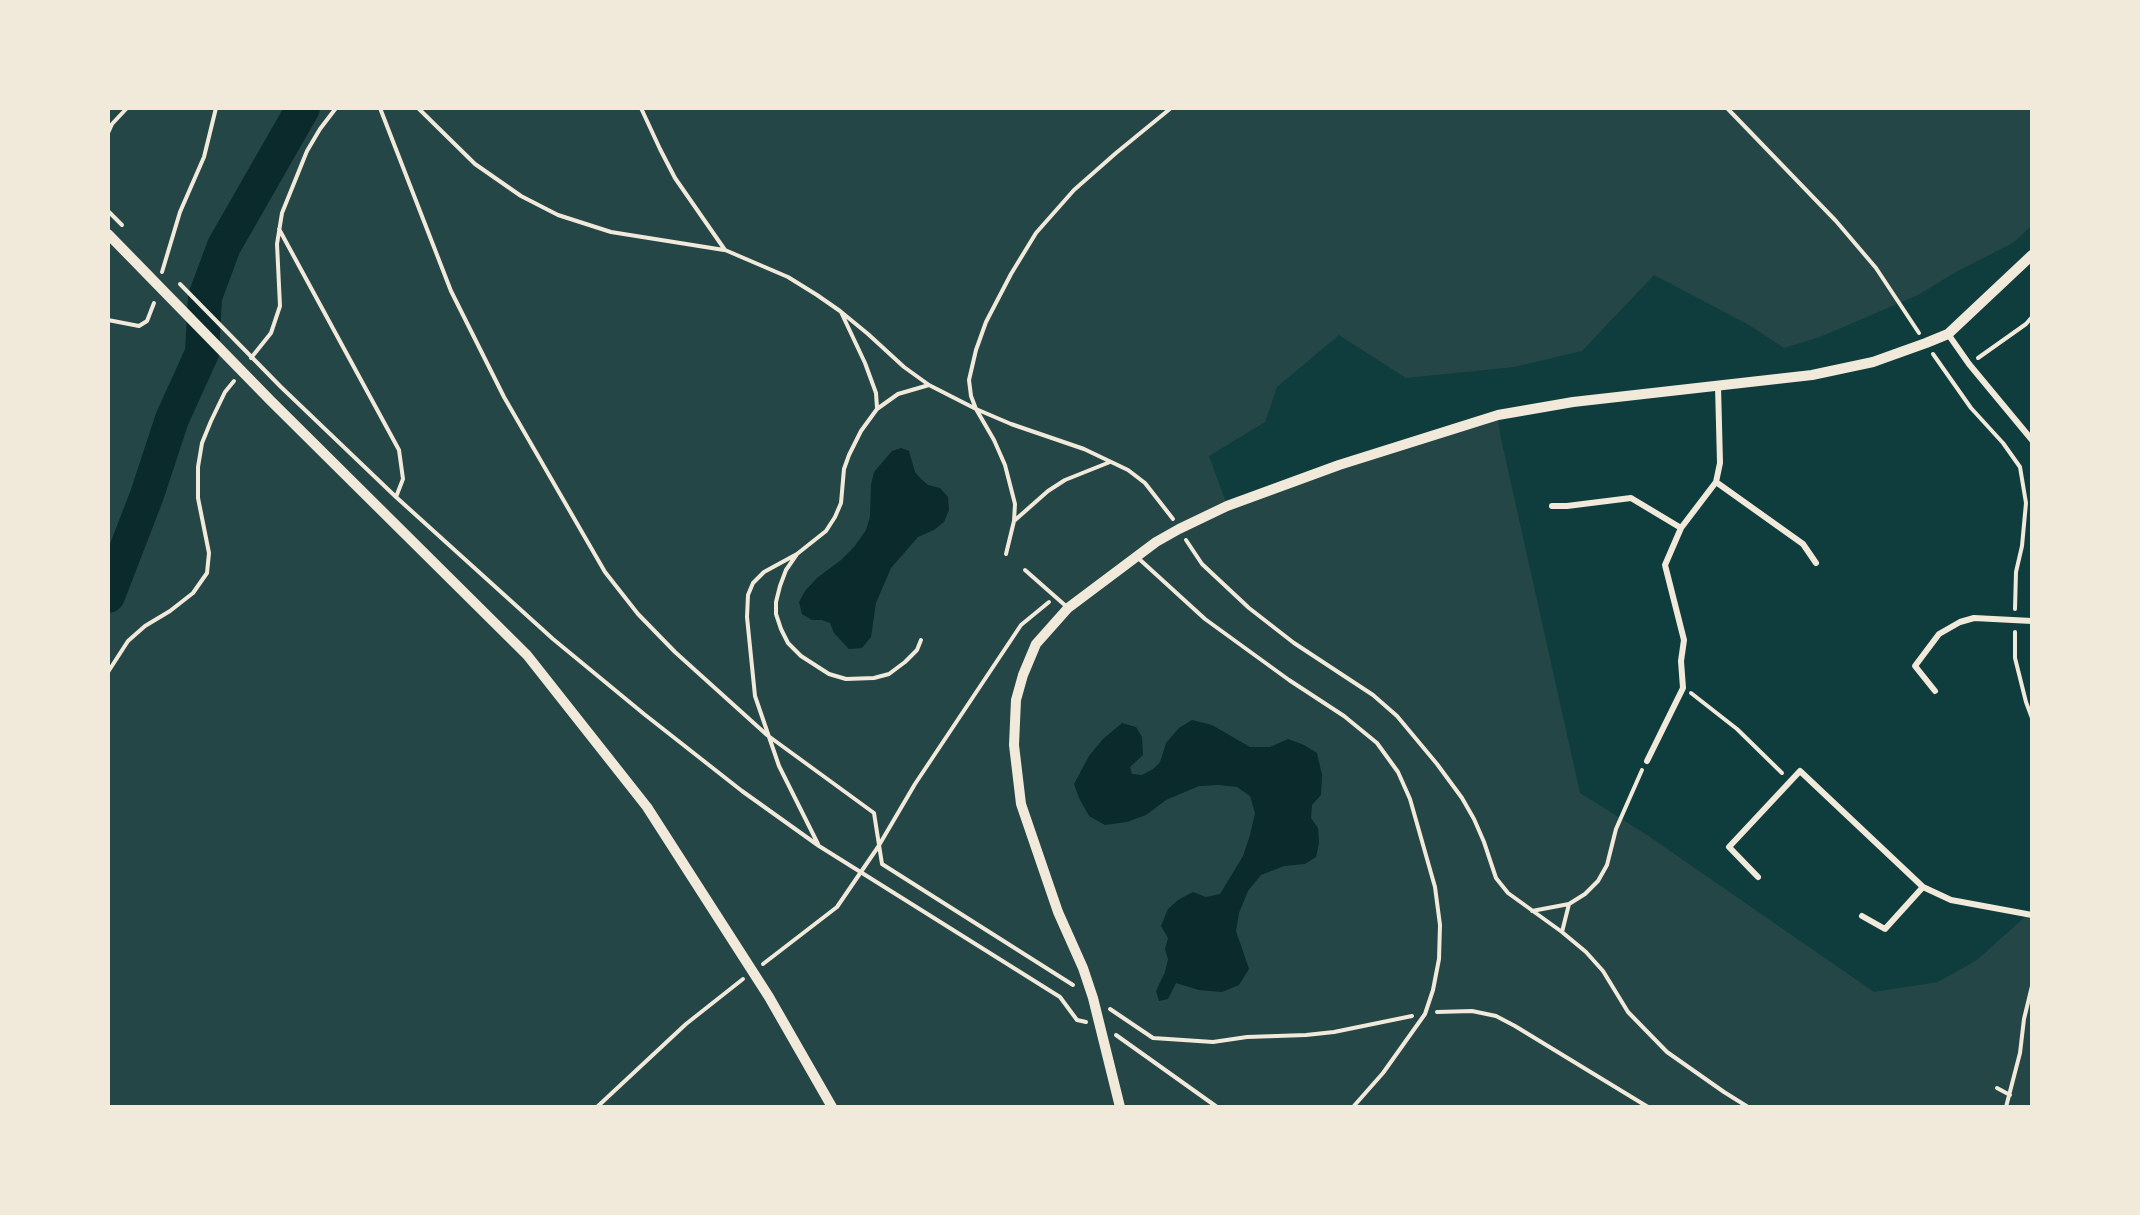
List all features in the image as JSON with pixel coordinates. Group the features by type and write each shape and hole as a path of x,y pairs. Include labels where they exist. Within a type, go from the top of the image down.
{"street":[{"path":"108,234 270,400 527,655 647,807 769,997 832,1107"},
{"path":"1120,1107 1093,998 1083,968 1058,912 1021,804 1014,745 1016,700 1023,675 1036,644 1068,608 1136,556 1179,529 1227,506 1270,489 1498,415 1572,402 1822,373 1873,362 1926,343 1948,334 2032,255"},
{"path":"1948,334 1969,364 2032,440"},
{"path":"1647,761 1683,688 1681,661 1684,640 1665,565 1682,528 1716,482 1720,463 1718,386"},
{"path":"1716,482 1803,544 1816,563"},
{"path":"1552,506 1567,507 1631,498 1682,528"},
{"path":"1935,691 1915,666 1939,634 1960,622 1974,618 2032,621"},
{"path":"1758,877 1729,847 1800,771 1923,887 1951,900 2032,915"},
{"path":"1862,916 1885,929 1923,887"}],"lane":[{"path":"1136,556 1205,619 1289,680 1344,716 1377,743 1398,772 1410,799 1435,887 1440,925 1439,959 1433,990 1425,1014 1383,1073 1353,1107"},
{"path":"1025,570 1068,608"}],"path":[{"path":"108,133 112,124 127,108"},
{"path":"159,283 180,212 204,157 216,108"},
{"path":"245,367 271,333 278,316 280,306 276,263 279,228 290,190 307,151 336,108"},
{"path":"380,108 451,291 504,397 605,572 638,614 675,652 767,735 874,813 882,864 1153,1038 1213,1042 1247,1037 1306,1035 1334,1032 1425,1014 1472,1011 1496,1016 1515,1026 1648,1107"},
{"path":"418,108 475,164 520,196 558,215 611,232 725,250 788,277 840,311 904,367 929,385 1011,424 1084,448 1128,470 1145,483 1168,511 1202,564 1249,608 1294,643 1373,695 1397,716 1437,764 1466,805 1484,842 1496,878 1508,892 1586,952 1603,971 1628,1012 1667,1052 1748,1107"},
{"path":"641,108 675,178 725,250"},
{"path":"1006,554 1014,521 1015,504 1005,465 976,409 971,396 969,380 986,322 1036,233 1074,190 1171,108"},
{"path":"1727,108 1836,221 1876,268 1971,408 2003,443 2020,467 2026,503 2022,546 2016,572 2015,658 2032,718"},
{"path":"108,211 124,227"},
{"path":"279,228 399,450 403,479 396,497"},
{"path":"157,261 166,269"},
{"path":"174,278 281,387 396,497 553,639 644,714 819,846 1060,997 1077,1020 1101,1024 1217,1107"},
{"path":"108,320 139,326 152,314 157,293"},
{"path":"840,311 876,393 877,409"},
{"path":"1969,364 2026,324 2032,317"},
{"path":"108,672 128,641 145,626 170,611 193,593 207,573 209,553 198,498 198,467 202,443 225,392 238,375"},
{"path":"819,846 779,766 767,735 753,676 747,617 748,595 753,582 764,572 797,554 826,531 841,503 844,469 849,455 861,431 877,409 898,394 929,385"},
{"path":"1014,521 1048,491 1065,480 1111,462"},
{"path":"797,554 786,570 780,586 776,614 788,643 801,656 830,674 846,679 874,678 889,674 905,662 916,650 921,640"},
{"path":"756,970 837,908 878,847 915,784 1021,624 1056,597"},
{"path":"1683,688 1737,729 1791,781"},
{"path":"1532,911 1569,904 1585,894 1598,881 1607,865 1616,829 1647,761"},
{"path":"1562,932 1569,904"},
{"path":"597,1107 686,1024 747,976"},
{"path":"2006,1107 2020,1053 2024,1019 2032,986"},
{"path":"1997,1088 2010,1095"}],"shaded area":[{"path":"108,108 2032,108 2032,225 2013,243 1956,272 1918,295 1820,337 1784,348 1749,325 1654,275 1582,351 1514,367 1406,378 1339,335 1277,387 1265,422 1209,456 1227,505 1498,415 1500,434 1580,793 1647,835 1874,992 1938,982 1977,960 2027,915 2032,915 2032,1107 108,1107"},
{"path":"901,448 909,451 915,472 920,478 928,485 940,488 948,497 949,510 944,522 934,530 918,537 891,568 876,603 871,637 862,648 849,649 834,633 830,623 812,620 802,614 799,602 817,578 841,560 866,530 870,517 871,485 874,472 892,451"},
{"path":"1192,720 1212,725 1250,747 1270,747 1288,739 1317,753 1322,775 1321,795 1312,805 1311,818 1318,828 1319,843 1316,857 1305,864 1284,866 1261,875 1248,891 1239,913 1236,931 1249,969 1239,985 1222,992 1199,990 1176,983 1168,999 1159,1001 1156,991 1168,959 1165,949 1168,938 1161,926 1168,909 1178,900 1193,892 1206,897 1220,894 1243,856 1250,835 1255,813 1250,796 1237,787 1199,786 1166,800 1146,815 1127,822 1105,825 1089,816 1074,784 1089,756 1103,739 1122,723 1136,727 1142,737 1143,755 1130,767 1132,774 1142,775 1160,762 1166,743 1179,728"}],"waterway":[{"path":"108,596 147,495 172,419 202,353 205,297 224,246 303,108"}]}
